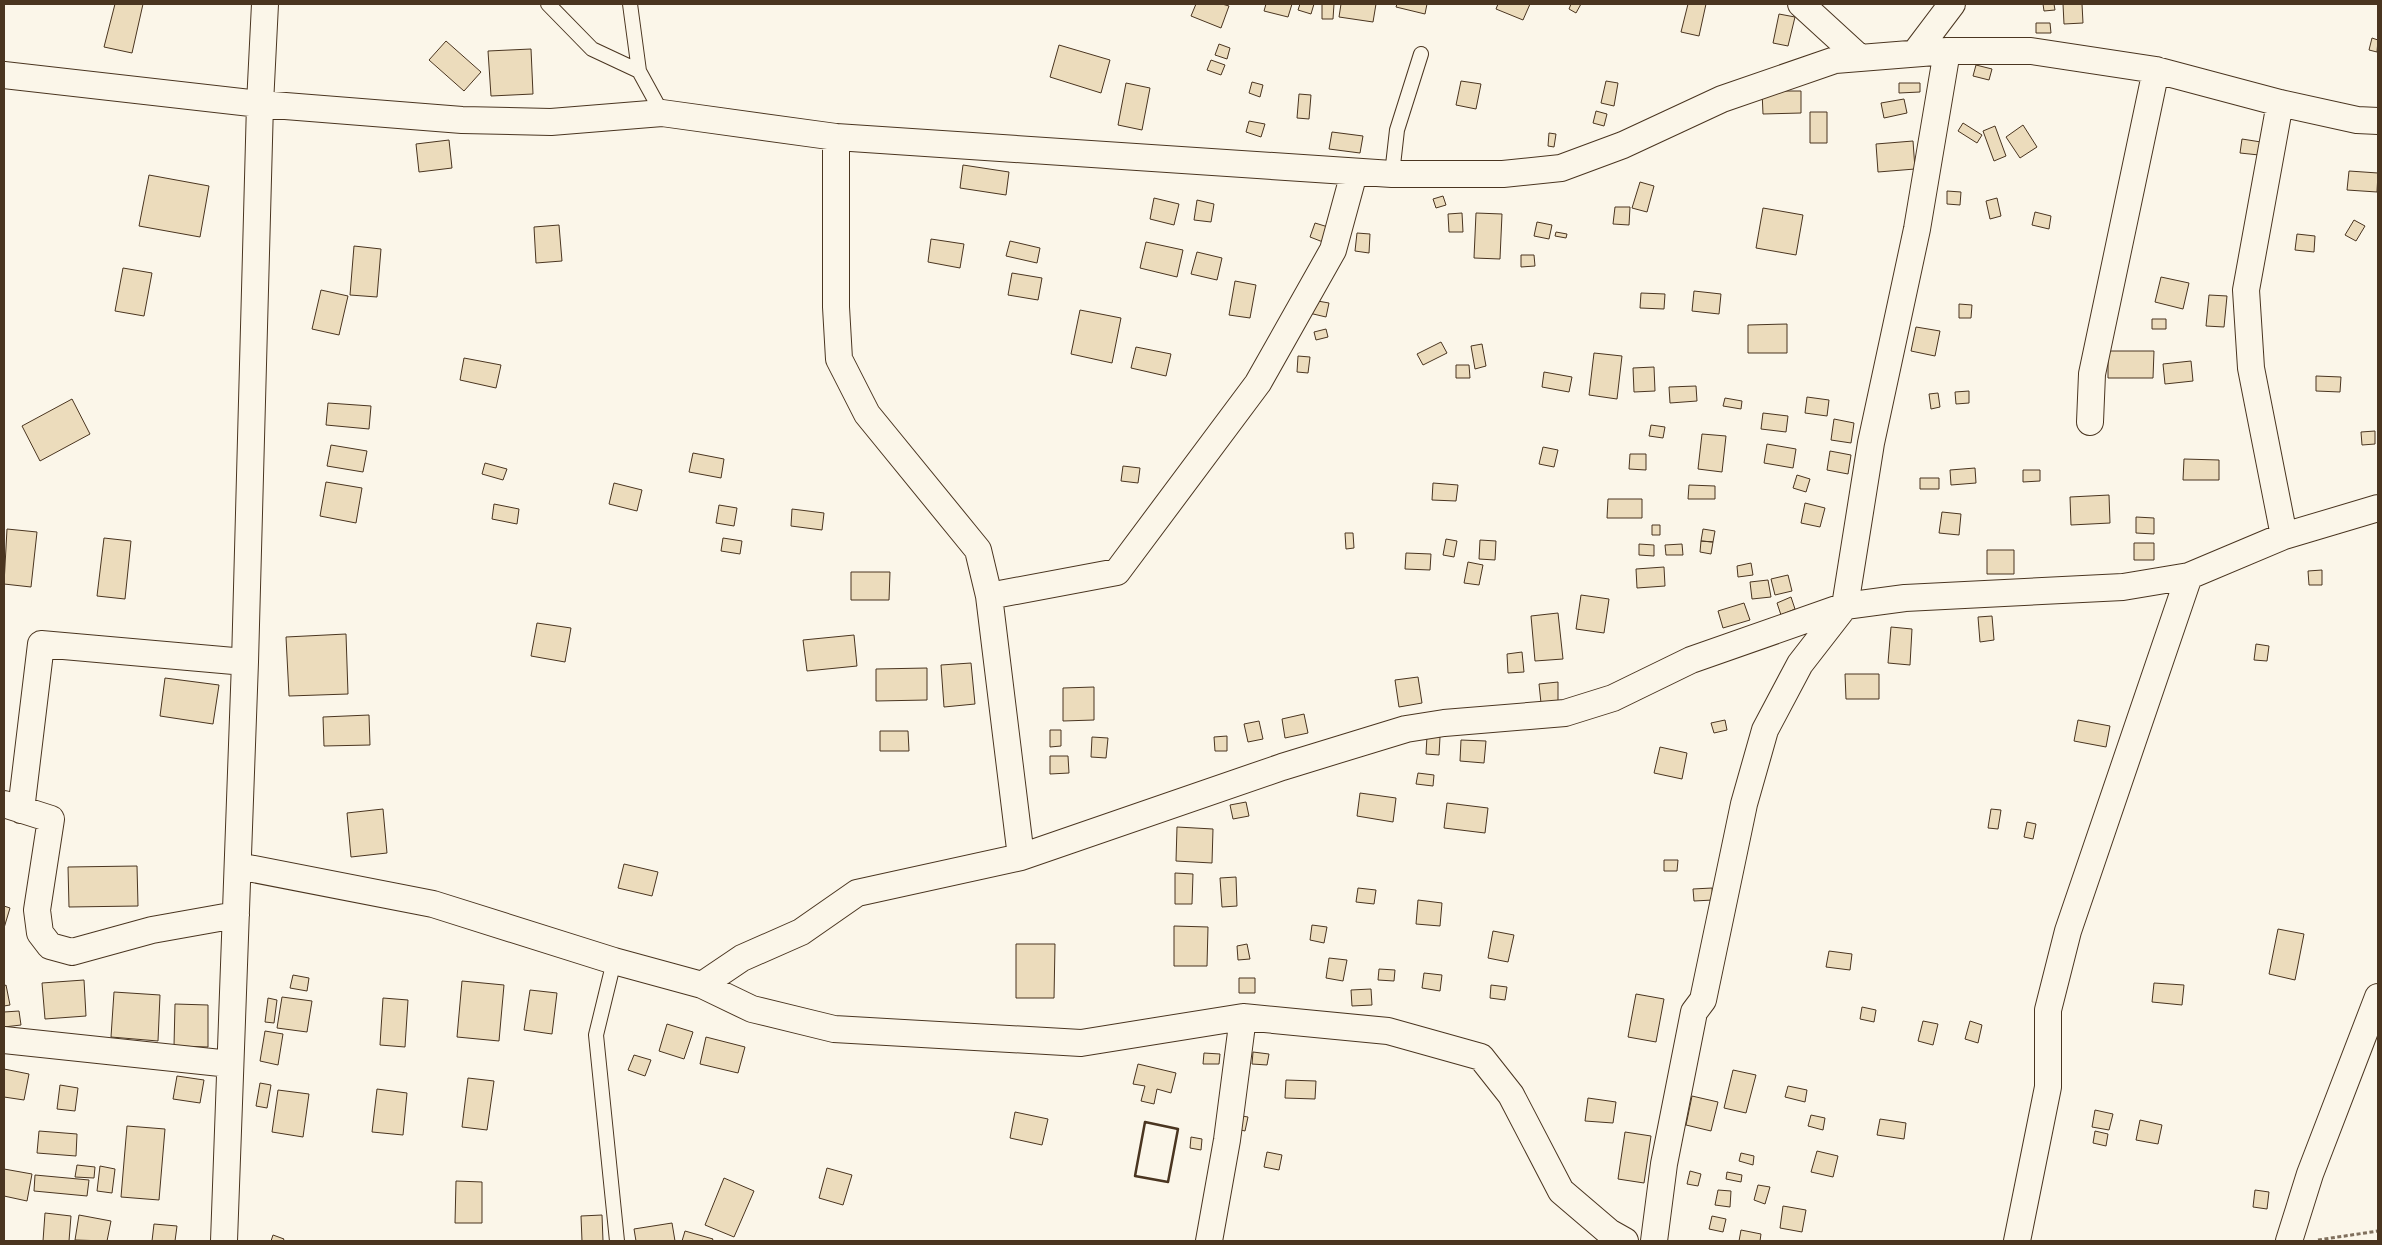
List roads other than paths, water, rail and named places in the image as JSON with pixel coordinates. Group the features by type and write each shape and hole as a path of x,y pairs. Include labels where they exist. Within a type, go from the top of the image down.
{"street":[{"path":"224,1241 245,662 260,104 265,4"},
{"path":"1801,4 1860,58"},
{"path":"1915,53 1952,4"},
{"path":"4,76 260,104 462,120 551,122 662,113 836,137 1354,173 1392,174 1502,174 1561,168 1623,145 1722,99 1835,60 1947,50 2031,51 2156,70 2280,103 2357,120 2378,121"},
{"path":"1654,1241 1664,1164 1694,1012 1703,1000 1744,804 1765,730 1800,664 1845,606 1871,444 1917,229 1947,50"},
{"path":"2090,422 2092,374 2156,70"},
{"path":"2280,103 2246,290 2250,368 2284,536"},
{"path":"836,137 836,307 839,358 867,414 978,550 989,596 1021,858"},
{"path":"989,596 1117,572 1258,383 1333,250 1354,173"},
{"path":"702,986 742,958 801,932 857,893 1021,858 1273,770 1406,729 1444,723 1565,713 1613,698 1691,660 1845,606 1905,598 2123,588 2189,576 2284,536 2378,508"},
{"path":"2016,1241 2048,1087 2048,1010 2068,931 2189,576"},
{"path":"236,915 152,930 72,952 50,946 40,933 37,910 51,819 12,807 42,644 245,662"},
{"path":"238,866 433,904 614,961 702,986 752,1009 834,1029 1081,1043 1243,1017 1388,1032 1480,1057 1511,1094 1561,1192 1609,1232 1625,1241"},
{"path":"2289,1241 2310,1174 2378,997"},
{"path":"1209,1241 1227,1140 1243,1017"},
{"path":"4,1040 230,1064"}],"lane":[{"path":"548,4 592,49 639,71"},
{"path":"630,4 639,71 662,113"},
{"path":"1392,174 1397,130 1421,54"},
{"path":"614,961 596,1035 617,1241"}]}
